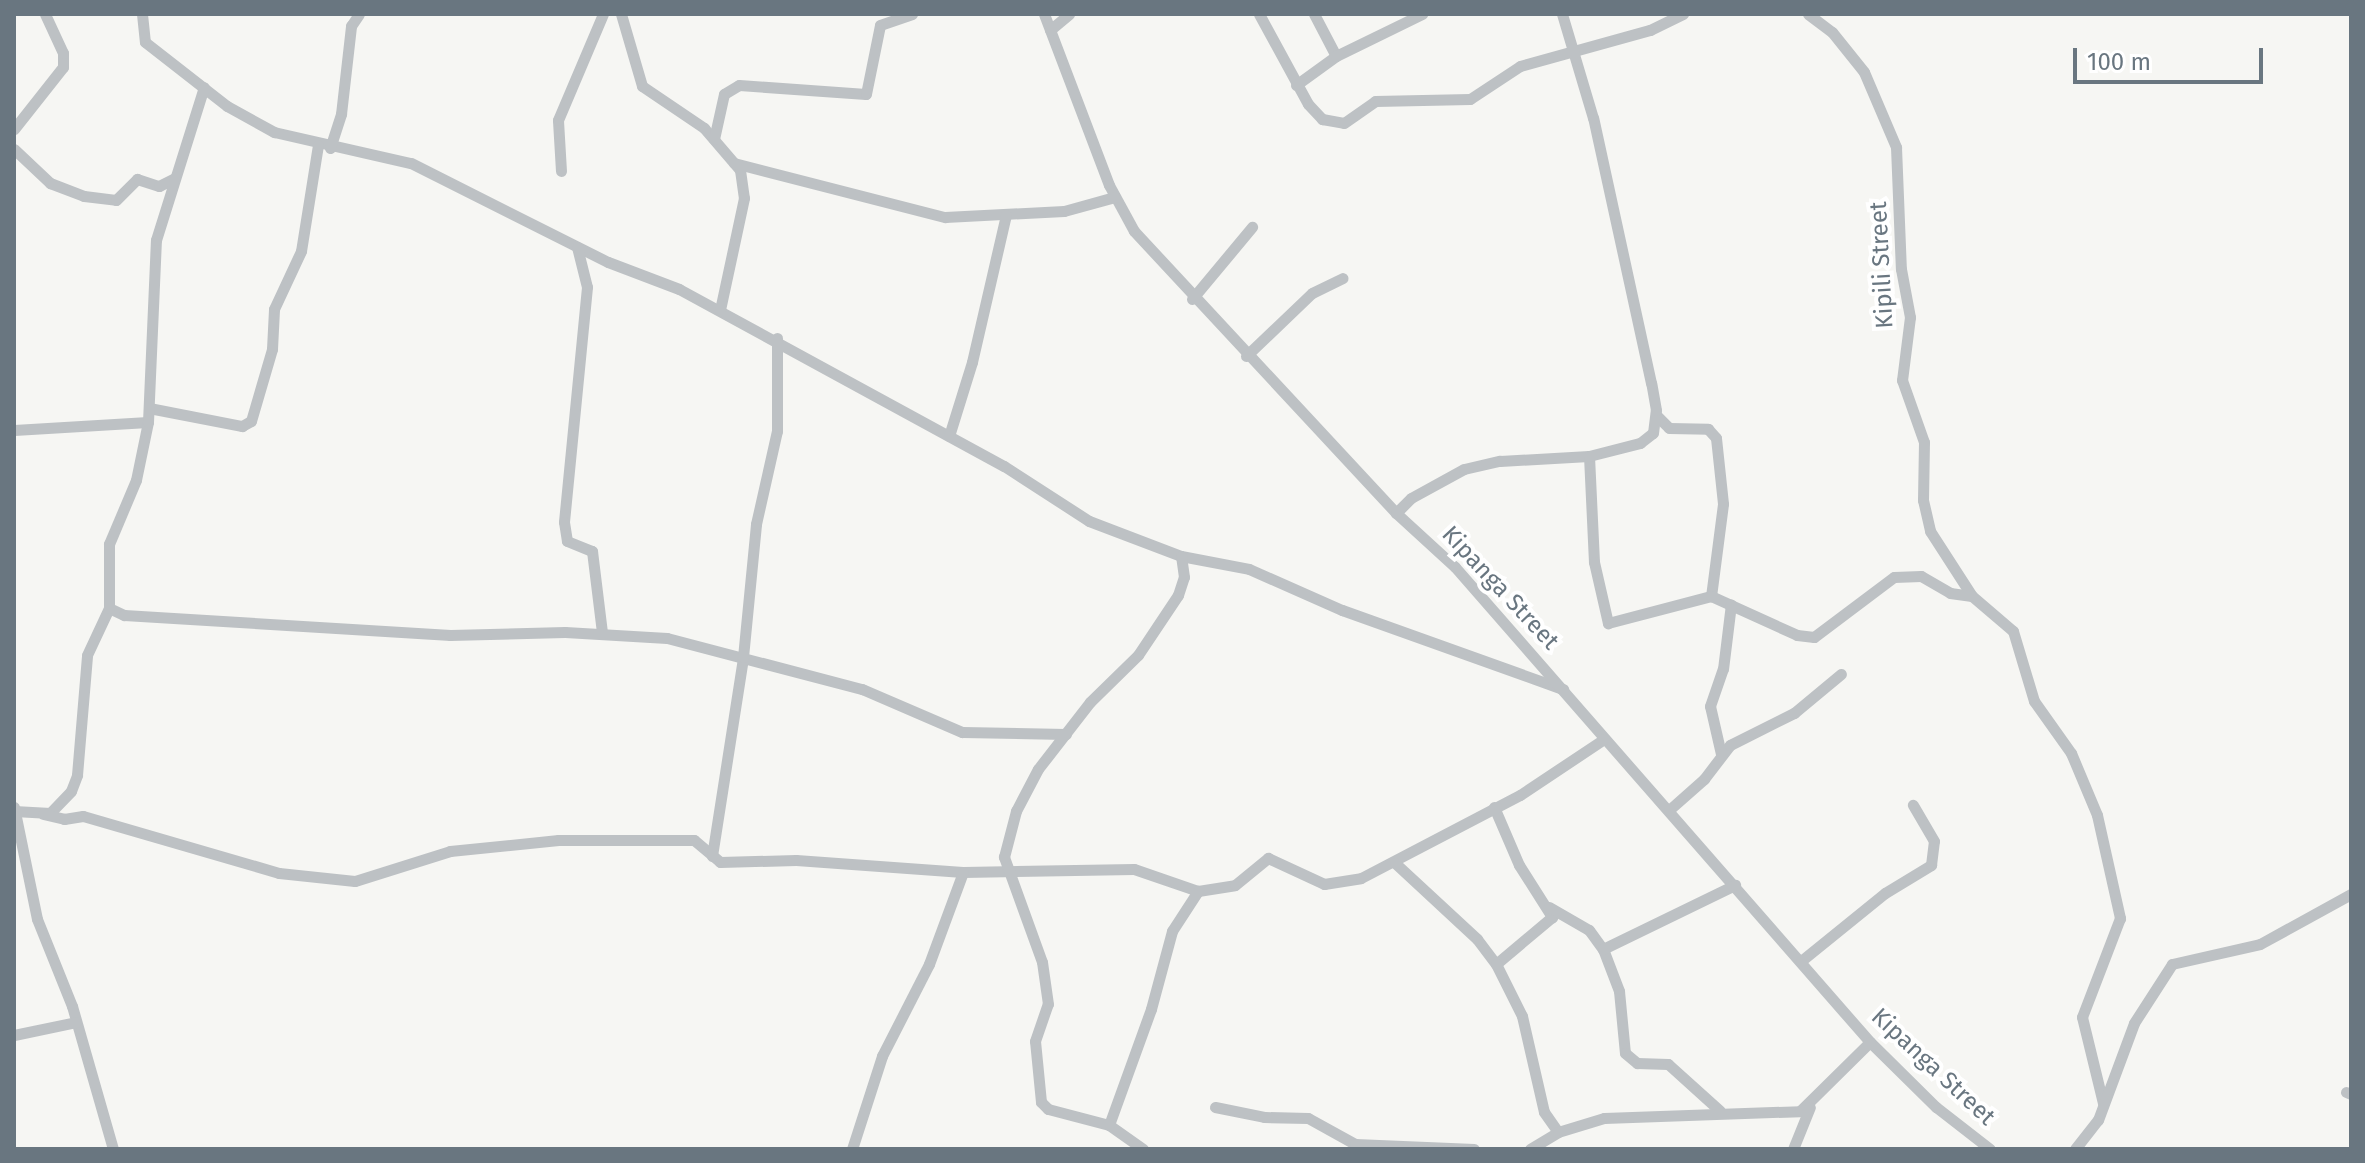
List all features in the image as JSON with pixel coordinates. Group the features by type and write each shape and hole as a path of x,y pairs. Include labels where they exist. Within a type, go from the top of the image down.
{"street":[{"path":"14,129 63,67 63,53 45,14"},
{"path":"142,14 145,42 204,87 274,132 324,146 411,163 577,246 720,310 777,338 949,436 1089,521 1181,556 1249,569 1342,610 1563,689"},
{"path":"149,408 242,426 251,421 272,349 274,309 301,251 324,146 341,114 351,26 359,14"},
{"path":"561,171 558,120 603,14"},
{"path":"621,14 642,86 714,139 734,163 744,198 720,310"},
{"path":"714,139 724,94 739,85 866,94 880,25 912,14"},
{"name":"Kipanga Street","path":"1044,14 1115,197 1134,231 1246,356 1396,513 1455,567 1870,1042 1936,1107 1990,1149"},
{"path":"1050,30 1069,14"},
{"path":"1259,14 1296,85 1322,119 1347,123 1375,101 1470,99 1520,66 1571,55 1683,14"},
{"path":"1314,14 1336,56"},
{"path":"1296,85 1336,56 1422,14"},
{"path":"1396,513 1434,484 1474,466 1589,456 1649,438 1656,415 1593,118 1571,55 1562,14"},
{"name":"Kipili Street","path":"1808,14 1832,32 1862,70 1890,127 1902,203 1901,269 1910,297 1903,384 1924,442 1923,488 1930,531 1972,596 2013,631 2034,701 2071,753 2089,792 2119,924 2082,1021 2103,1103"},
{"path":"43,814 74,785 87,655 109,608 109,544 136,480 148,422 157,311 155,248 204,87"},
{"path":"14,149 50,183 84,196 116,200 137,179 159,186 175,178"},
{"path":"734,163 916,213 1006,215 1064,211 1115,197"},
{"path":"949,436 972,362 1006,215"},
{"path":"1192,299 1252,227"},
{"path":"577,246 587,287 564,522 567,541 592,551 602,633"},
{"path":"1246,356 1312,293 1343,278"},
{"path":"712,856 743,657 756,524 777,431 777,338"},
{"path":"1656,415 1669,428 1708,429 1716,438 1723,504 1711,596"},
{"path":"14,430 148,422"},
{"path":"1589,456 1594,562 1604,620 1612,623 1711,596 1797,635 1814,637 1894,577 1921,576 1950,593 1972,596"},
{"path":"1143,1149 1109,1125 1048,1109 1041,1102 1035,1041 1048,1004 1042,962 1007,872 1005,847 1016,811 1038,769 1138,655 1178,595 1184,577 1181,556"},
{"path":"1721,754 1710,706 1723,669 1731,604"},
{"path":"109,608 124,615 450,635 602,633 667,638 862,689 962,732 1066,734"},
{"path":"1669,810 1704,779 1721,754 1742,737 1794,713 1841,674"},
{"path":"113,1149 76,1022 37,919 15,810 64,819 82,815 279,873 355,881 450,851 558,840 698,841 720,862 892,864 963,872 1134,869 1198,891 1235,885 1268,858 1324,884 1361,878 1395,863 1494,807 1604,739"},
{"path":"1801,961 1885,893 1931,865 1934,841 1913,805"},
{"path":"1494,807 1519,865 1549,907 1589,930 1603,949 1619,991 1625,1053 1637,1063 1668,1064 1721,1112"},
{"path":"1395,863 1477,939 1496,964 1522,1016 1544,1112 1558,1132"},
{"path":"852,1149 882,1056 929,964 963,872"},
{"path":"1603,949 1735,885"},
{"path":"1109,1125 1151,1009 1172,931 1198,891"},
{"path":"2075,1149 2098,1120 2134,1023 2172,964 2260,944 2351,894"},
{"path":"1496,964 1551,921 1549,907"},
{"path":"14,1035 76,1022"},
{"path":"1793,1149 1810,1106 1870,1042"},
{"path":"1530,1149 1558,1132 1604,1118 1721,1112 1769,1115 1810,1106"},
{"path":"1215,1107 1264,1117 1308,1118 1345,1141 1391,1147 1474,1149"}]}
